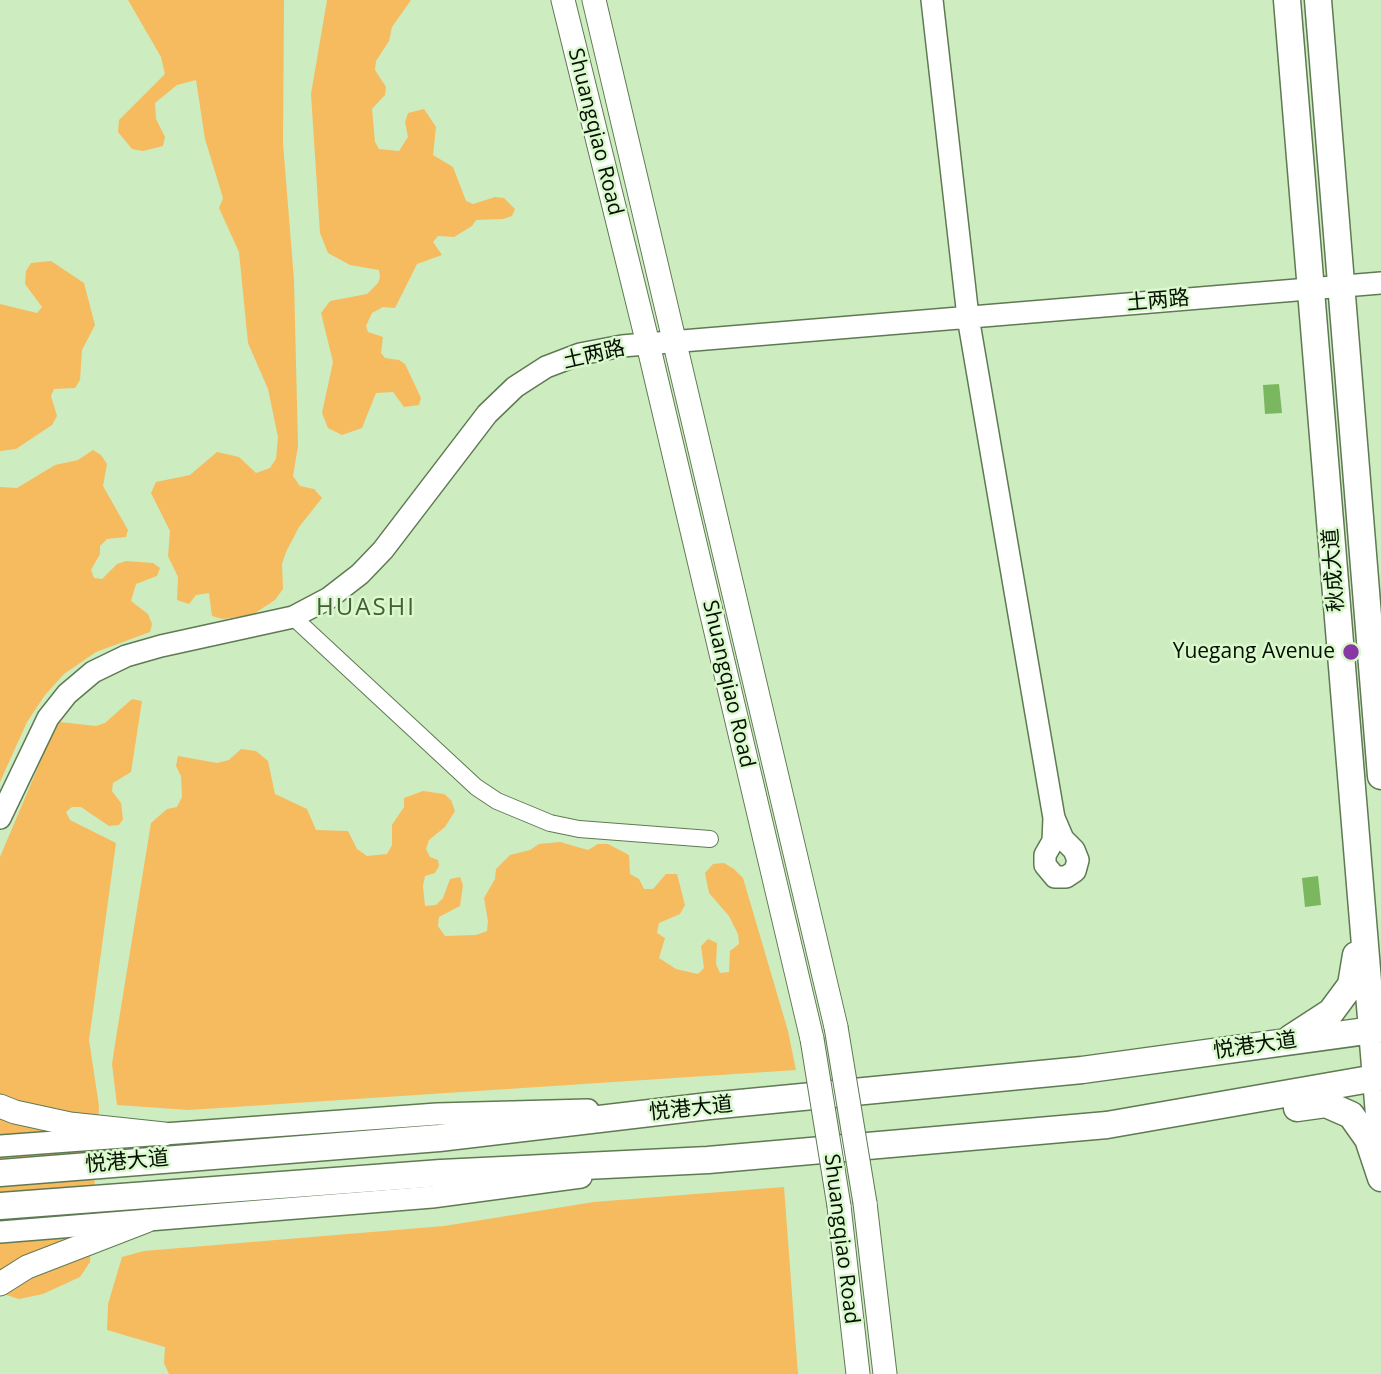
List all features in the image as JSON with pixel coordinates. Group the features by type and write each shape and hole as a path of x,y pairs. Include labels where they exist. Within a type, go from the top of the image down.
{"main road":[{"name":"Shuangqiao Road","path":"563,0 648,344 812,1039 839,1206 858,1374"},
{"name":"Shuangqiao Road","path":"594,0 836,1027 865,1203 885,1374"},
{"name":"秋成大道","path":"1287,0 1362,925 1376,1030 1381,1139"},
{"name":"秋成大道","path":"1318,0 1381,776"},
{"path":"1284,1042 1331,1012 1351,985 1362,925"},
{"name":"悦港大道","path":"0,1173 290,1137 439,1138 709,1106 1082,1070 1376,1030"},
{"name":"悦港大道","path":"0,1206 297,1197 441,1173 708,1160 1107,1125 1379,1077"},
{"path":"1107,1125 1232,1117 1326,1104 1350,1115 1360,1126 1381,1178"},
{"path":"5,1109 71,1124 164,1134"},
{"path":"0,1284 27,1267 146,1221"}],"street":[{"path":"932,0 968,317 1054,818"},
{"name":"土两路","path":"0,818 48,718 67,694 93,672 126,656 161,646 293,617 329,598 360,574 383,550 486,414 515,387 546,367 580,354 648,344 1381,283"},
{"path":"293,617 476,787 497,801 550,824 579,829 710,839"},
{"path":"0,1146 164,1134 290,1137"},
{"path":"0,1232 146,1221 297,1197"}],"shaded area":[{"path":"128,0 284,0 283,143 294,280 298,446 293,476 300,486 314,489 322,498 299,527 286,552 282,564 283,589 275,600 252,615 223,619 212,616 209,593 196,595 189,604 177,600 178,577 168,556 170,531 151,493 156,482 190,475 217,452 239,457 256,473 270,468 276,459 278,437 268,389 248,343 239,252 219,208 223,198 205,139 196,80 177,85 155,103 156,119 165,137 163,146 143,151 132,149 118,132 119,120 165,74 161,57"},
{"path":"327,0 411,0 392,27 389,41 376,61 375,70 386,87 385,95 372,109 375,142 379,149 399,151 408,137 405,122 408,113 424,109 436,127 433,155 453,167 466,201 473,204 495,197 504,198 515,209 512,216 503,219 476,220 472,226 454,237 438,236 433,242 442,255 417,264 395,308 383,307 372,313 366,326 368,332 383,337 381,353 385,358 399,360 405,364 421,398 419,405 404,407 393,392 376,393 362,428 342,435 328,428 322,413 333,362 321,313 330,301 367,294 380,277 379,270 350,265 328,253 320,233 311,94"},
{"path":"51,261 84,283 95,325 82,350 80,380 75,388 54,389 51,396 57,416 52,425 16,449 0,451 0,304 37,313 42,307 25,284 26,271 31,263"},
{"path":"93,450 101,455 107,464 103,486 128,530 126,537 107,539 100,546 100,554 91,570 94,578 102,579 117,564 126,561 153,563 160,568 157,576 136,584 131,601 148,614 152,624 150,632 96,652 64,674 45,695 27,722 0,782 0,487 17,488 55,465 78,460"},
{"path":"132,699 142,701 131,772 113,783 112,791 121,803 123,819 119,825 109,826 81,807 72,807 66,812 70,820 116,843 89,1040 99,1106 90,1262 80,1277 43,1294 19,1299 0,1293 0,857 49,741 60,722 96,726 105,723"},
{"path":"241,749 256,751 268,761 275,794 307,809 316,830 348,831 357,849 367,856 387,854 392,845 392,825 404,807 404,798 423,791 444,794 451,800 455,811 445,827 429,840 426,849 430,857 438,860 439,866 435,873 425,876 423,886 425,906 436,905 443,898 450,879 460,877 463,885 460,906 439,917 438,926 445,936 476,935 487,931 484,898 495,879 496,869 510,855 530,850 539,844 560,842 588,850 598,844 608,844 629,855 630,874 639,879 644,889 653,889 666,874 677,874 685,905 680,914 659,923 657,933 665,938 659,958 676,969 698,974 704,968 701,946 708,939 717,943 716,964 720,973 729,972 730,951 739,944 738,934 729,916 709,893 705,873 713,864 724,863 743,878 788,1031 796,1070 189,1110 117,1105 112,1064 151,823 167,809 177,807 182,797 181,776 176,766 178,756 217,763 229,760"},
{"path":"784,1187 798,1374 169,1374 164,1363 165,1347 107,1330 108,1304 122,1257 144,1251 444,1226 594,1202"}],"building":[{"path":"1279,384 1282,413 1265,414 1263,385"},
{"path":"1318,876 1321,905 1305,907 1302,878"}],"place":[{"name":"Yuegang Avenue","path":"1351,652"}],"district":[{"name":"HUASHI","path":"366,608"}]}
